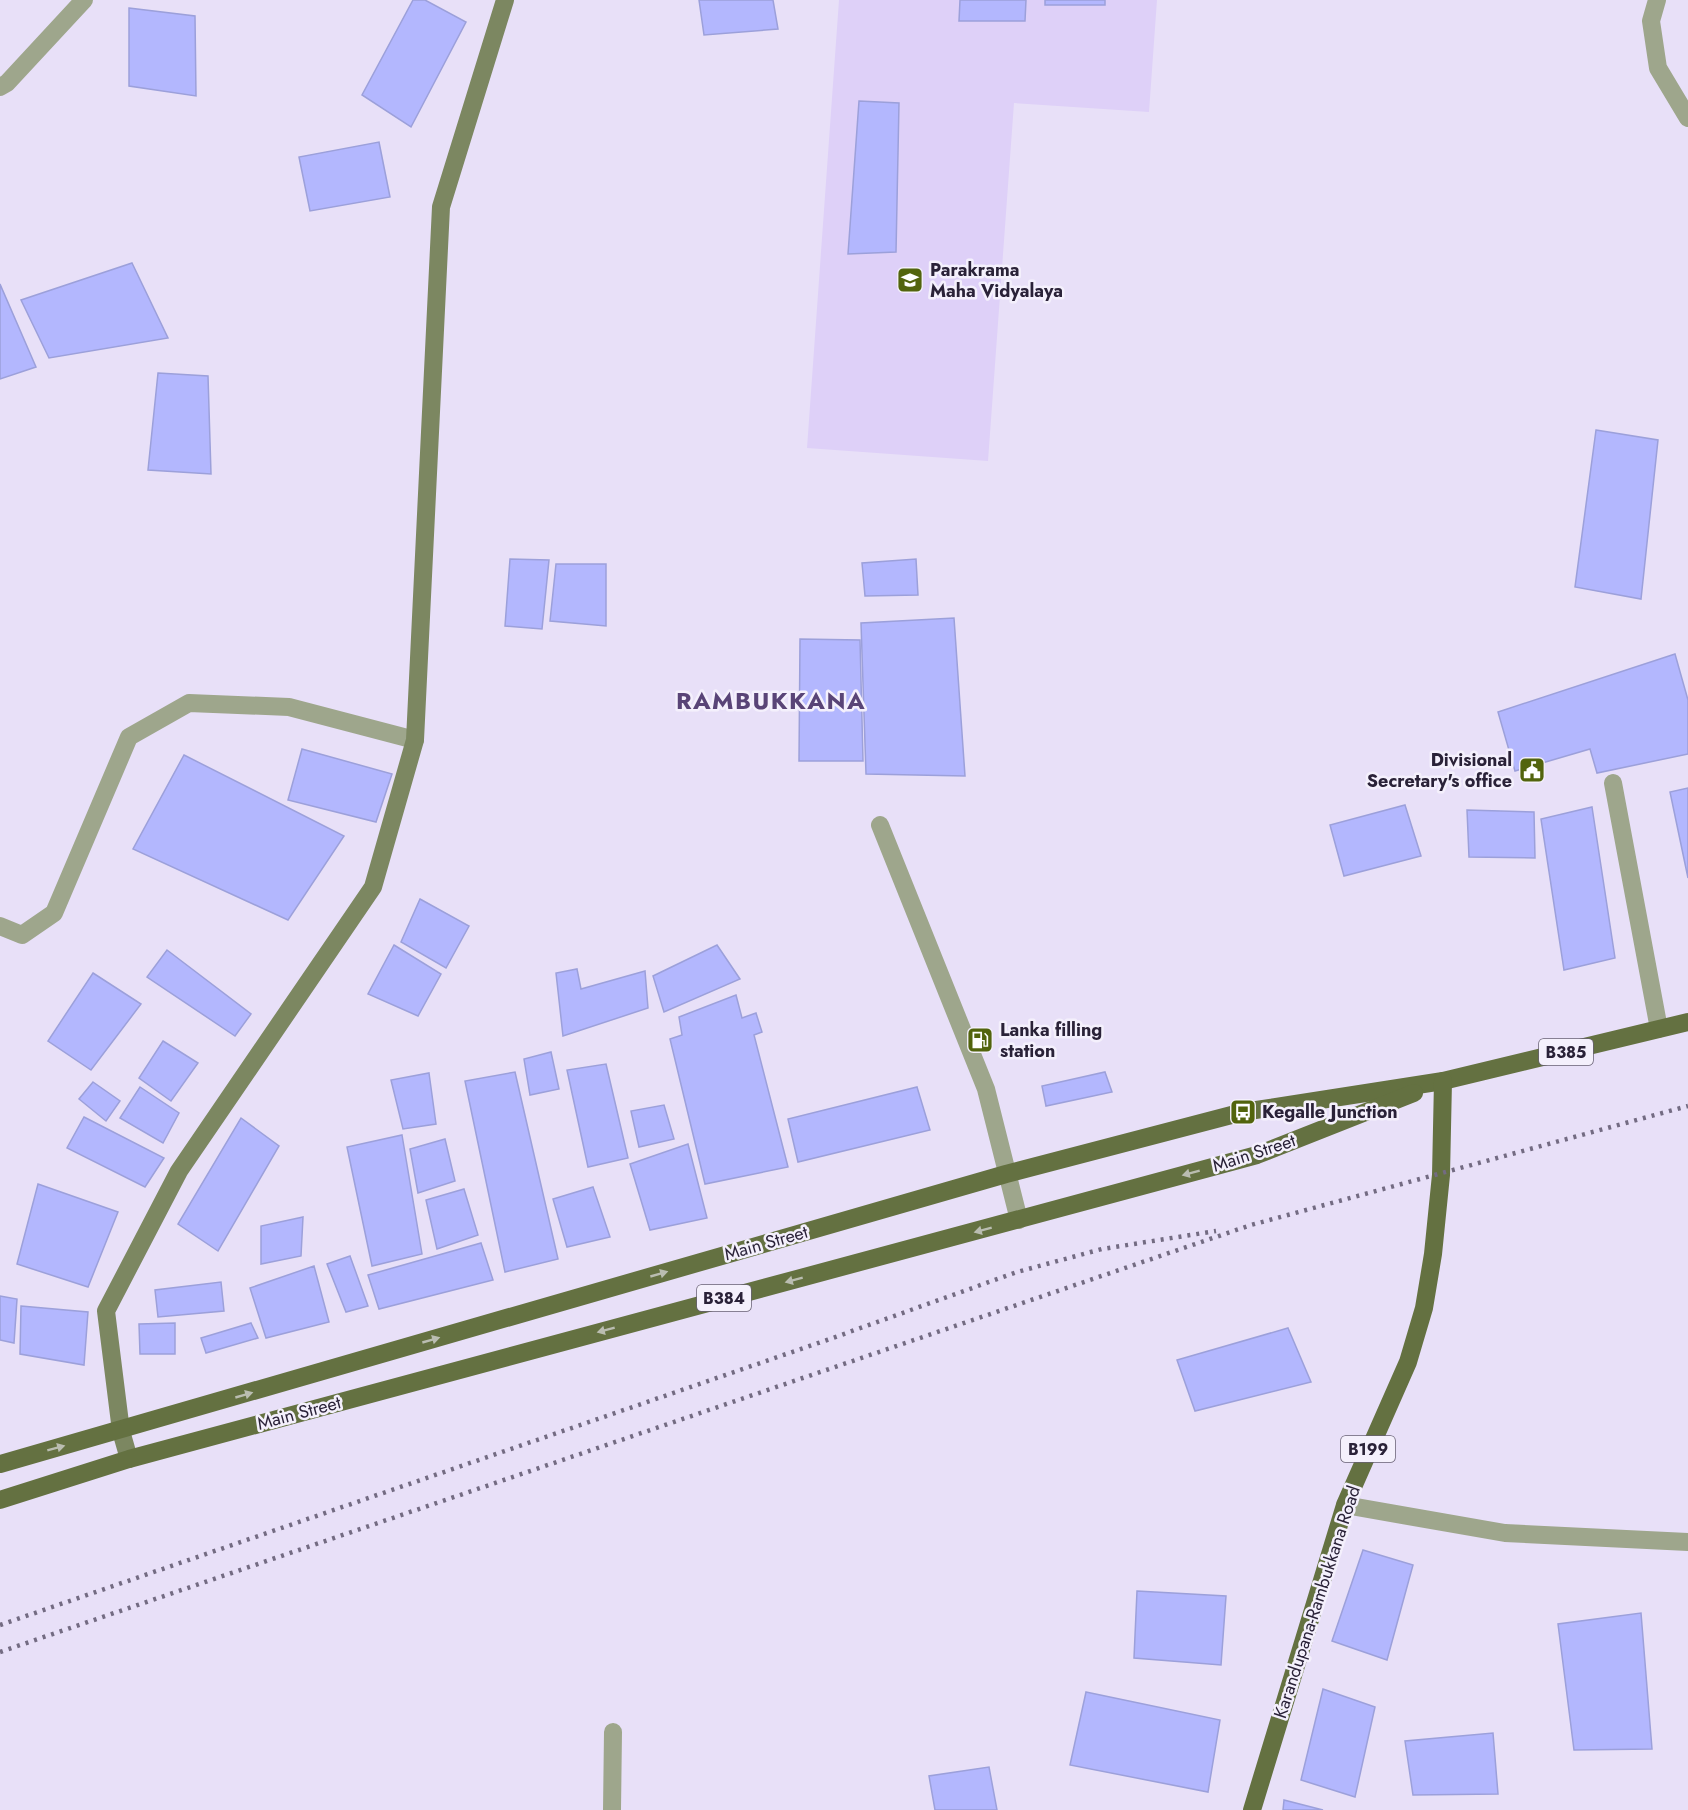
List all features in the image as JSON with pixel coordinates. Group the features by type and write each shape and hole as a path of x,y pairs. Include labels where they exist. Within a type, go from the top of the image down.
{"main road":[{"name":"B385","path":"1443,1081 1688,1022"},
{"name":"Main Street","path":"0,1464 121,1431 1006,1174 1243,1112 1443,1081"},
{"name":"Main Street","path":"0,1500 129,1459 1257,1155 1443,1081"},
{"name":"Karandupana-Rambukkana Road","path":"1252,1810 1345,1505 1408,1362 1424,1308 1434,1254 1441,1175 1443,1081"}],"street":[{"path":"0,87 8,82 84,0"},
{"path":"1657,0 1651,21 1658,68 1688,118"},
{"path":"129,1459 121,1431 106,1311 179,1171 373,887 415,740 441,207 499,2"},
{"path":"0,926 22,935 54,913 129,737 189,703 289,708 415,740"},
{"path":"1613,783 1659,1029"},
{"path":"880,825 986,1089 1018,1220"},
{"path":"1345,1505 1505,1533 1688,1542"},
{"path":"612,1810 613,1732"}],"shaded area":[{"name":"Parakrama Maha Vidyalaya","path":"839,0 1157,0 1149,112 1014,103 988,461 807,448"}],"building":[{"path":"413,0 425,0 466,22 411,127 362,95"},
{"path":"699,0 773,0 778,29 704,35"},
{"path":"960,0 1026,0 1025,21 959,21"},
{"path":"1045,0 1105,0 1105,5 1045,5"},
{"path":"129,8 195,16 196,96 129,86"},
{"path":"859,101 899,103 896,252 848,254"},
{"path":"379,142 390,197 310,211 299,157"},
{"path":"132,263 168,338 49,358 21,300"},
{"path":"0,284 36,367 0,379"},
{"path":"158,373 208,376 211,474 148,470"},
{"path":"1596,430 1658,440 1641,599 1575,587"},
{"path":"510,559 549,560 542,629 505,626"},
{"path":"916,559 918,595 865,596 862,563"},
{"path":"556,564 606,564 606,626 550,621"},
{"path":"954,618 965,776 866,774 861,623"},
{"path":"800,639 860,640 863,761 799,761"},
{"path":"1675,654 1688,700 1688,754 1597,773 1590,749 1515,771 1498,712"},
{"path":"302,749 392,774 376,822 288,800"},
{"path":"184,755 344,836 288,920 133,849"},
{"path":"1688,788 1688,878 1670,792"},
{"path":"1405,805 1421,856 1344,876 1330,825"},
{"path":"1592,807 1615,958 1564,970 1541,819"},
{"path":"1467,810 1534,812 1535,858 1469,857"},
{"path":"420,899 469,926 446,968 401,942"},
{"path":"394,945 441,974 418,1016 368,994"},
{"path":"717,945 740,979 664,1012 653,976"},
{"path":"167,950 251,1014 235,1036 147,977"},
{"path":"577,969 581,989 645,971 648,1008 563,1036 556,973"},
{"path":"93,973 141,1004 91,1070 48,1041"},
{"path":"736,995 742,1018 756,1013 762,1032 754,1035 788,1167 705,1184 670,1039 682,1035 679,1017"},
{"path":"163,1041 198,1063 171,1101 139,1078"},
{"path":"551,1052 559,1089 530,1095 524,1059"},
{"path":"606,1064 628,1158 588,1167 567,1070"},
{"path":"515,1072 558,1259 505,1272 465,1081"},
{"path":"1105,1072 1112,1092 1046,1106 1042,1086"},
{"path":"429,1073 436,1124 403,1129 391,1080"},
{"path":"93,1082 120,1101 106,1121 79,1099"},
{"path":"140,1087 179,1113 163,1143 120,1118"},
{"path":"917,1087 930,1130 798,1162 788,1119"},
{"path":"664,1105 674,1139 639,1147 631,1111"},
{"path":"84,1117 164,1158 145,1187 67,1148"},
{"path":"241,1118 279,1146 218,1251 178,1224"},
{"path":"402,1135 422,1254 372,1266 347,1147"},
{"path":"445,1139 455,1181 418,1193 410,1149"},
{"path":"688,1144 707,1218 650,1230 630,1164"},
{"path":"38,1184 118,1212 88,1287 17,1264"},
{"path":"593,1187 610,1237 567,1247 553,1199"},
{"path":"464,1189 478,1235 437,1249 426,1200"},
{"path":"303,1217 301,1256 261,1264 261,1226"},
{"path":"481,1243 493,1280 379,1309 368,1275"},
{"path":"350,1256 368,1306 346,1312 327,1264"},
{"path":"314,1266 329,1322 266,1338 250,1288"},
{"path":"221,1282 224,1311 158,1317 155,1290"},
{"path":"0,1296 17,1299 14,1343 0,1340"},
{"path":"21,1306 88,1312 84,1365 20,1354"},
{"path":"175,1323 175,1354 140,1354 139,1324"},
{"path":"251,1323 258,1338 206,1353 201,1338"},
{"path":"1288,1328 1311,1382 1195,1411 1177,1360"},
{"path":"1363,1550 1413,1565 1387,1660 1332,1641"},
{"path":"1137,1591 1226,1596 1221,1665 1134,1658"},
{"path":"1641,1613 1652,1749 1574,1750 1558,1624"},
{"path":"1323,1689 1375,1707 1355,1797 1301,1780"},
{"path":"1086,1692 1220,1720 1208,1792 1070,1765"},
{"path":"1493,1733 1498,1794 1413,1795 1405,1741"},
{"path":"989,1767 997,1810 935,1810 929,1776"},
{"path":"1284,1800 1323,1810 1283,1810"}],"railway":[{"path":"0,1652 1251,1225 1688,1106"},
{"path":"0,1625 827,1340 1017,1272 1102,1249 1216,1231"}],"place":[{"name":"Parakrama Maha Vidyalaya","path":"910,280"},
{"name":"Divisional Secretary's office","path":"1532,770"},
{"name":"Lanka filling station","path":"980,1040"},
{"name":"Kegalle Junction","path":"1243,1112"}],"district":[{"name":"RAMBUKKANA","path":"771,700"}]}
